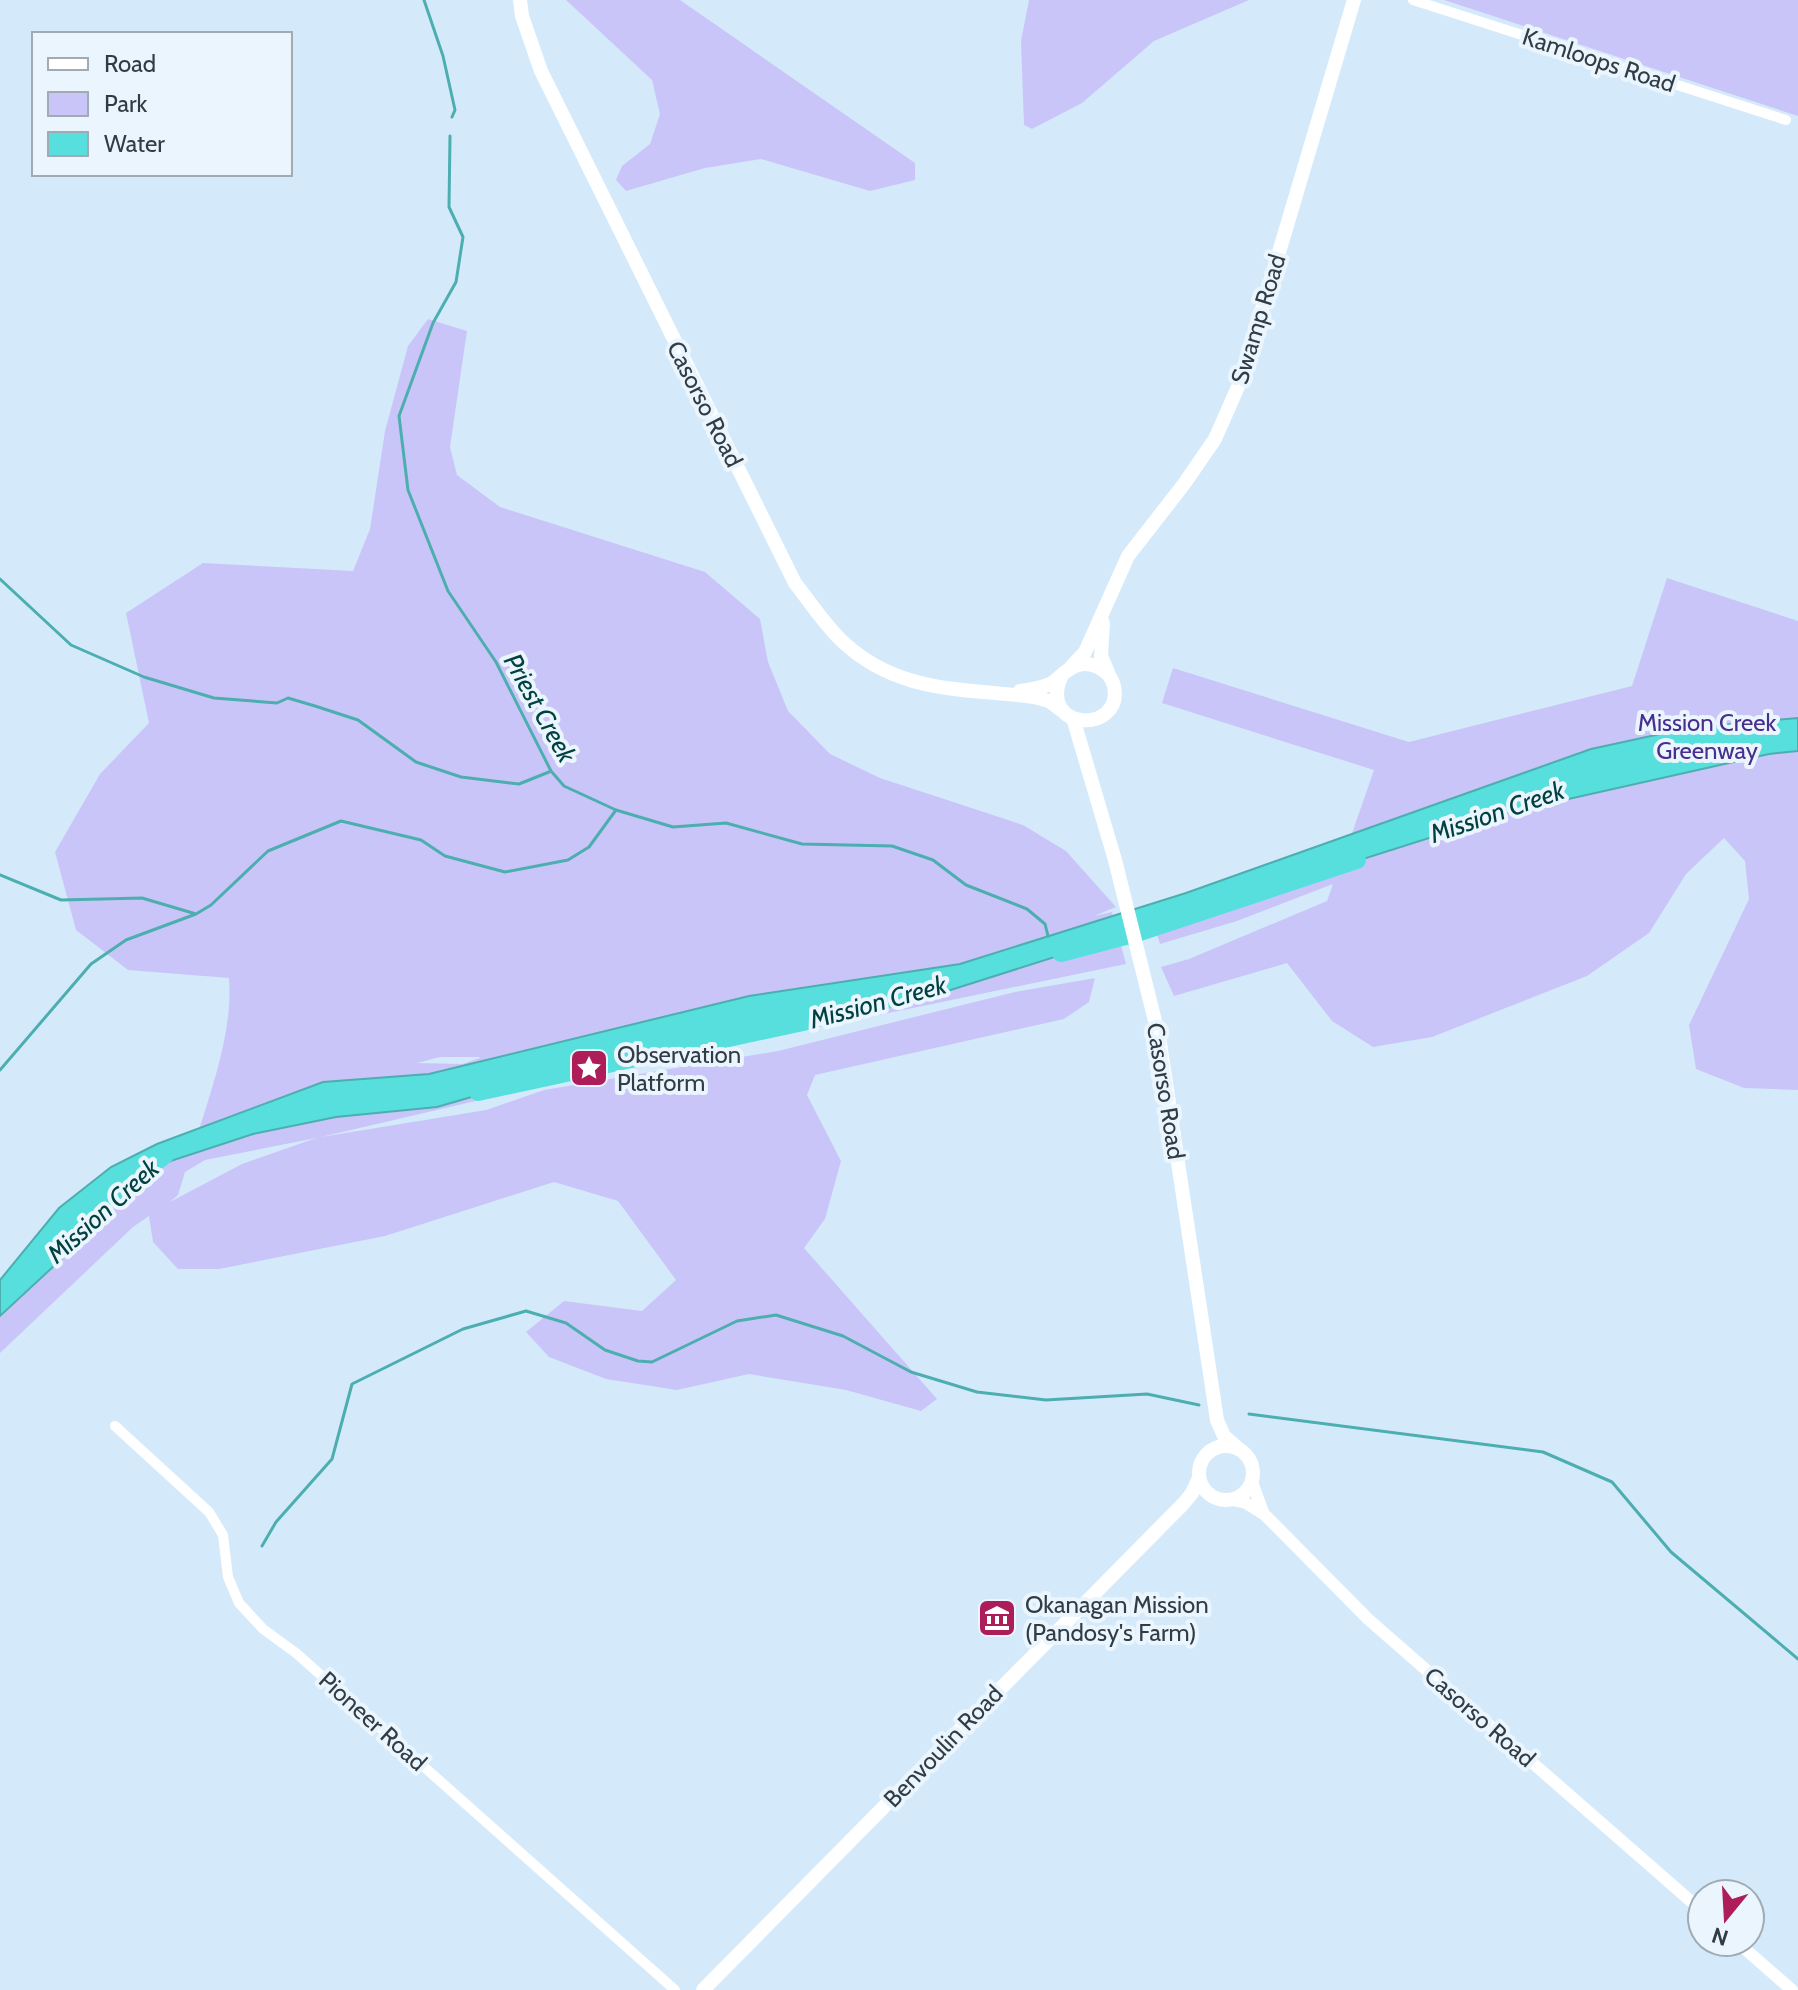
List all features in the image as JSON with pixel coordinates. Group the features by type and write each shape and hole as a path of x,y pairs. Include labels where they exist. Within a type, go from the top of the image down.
{"main road":[{"name":"Casorso Road","path":"520,0 522,16 546,80 795,583 842,641 882,671 937,688 1000,692 1049,701 1069,716 1089,768 1159,1037 1217,1420 1224,1436 1240,1450"},
{"name":"Swamp Road","path":"1066,672 1085,652 1128,556 1215,439 1241,380 1354,0"},
{"name":"Swamp Road","path":"1105,610 1101,656 1110,677"},
{"path":"1080,664 1097,666 1110,677 1114,695 1107,712 1091,721 1069,716 1057,696 1066,672 1080,664"},
{"name":"Casorso Road","path":"1000,692 1033,689 1066,672"},
{"name":"Casorso Road","path":"1089,768 1090,738 1100,717"},
{"name":"Casorso Road","path":"1207,1454 1217,1420"},
{"path":"1184,1503 1201,1499 1233,1500 1242,1496 1252,1482 1251,1464 1240,1450 1223,1446 1207,1454 1201,1461 1199,1478 1208,1494 1215,1499"},
{"name":"Benvoulin Road","path":"703,1990 1184,1503 1199,1478"}],"street":[{"name":"Kamloops Road","path":"1413,0 1786,120"},
{"name":"Pioneer Road","path":"115,1426 209,1512 223,1535 228,1577 239,1603 263,1629 296,1653 675,1990"},
{"name":"Casorso Road","path":"1252,1482 1265,1515"},
{"name":"Casorso Road","path":"1233,1500 1246,1503 1265,1515 1368,1619 1686,1897"},
{"path":"1755,1958 1792,1990"}],"green space":[{"path":"566,0 680,0 915,163 915,180 870,191 761,159 705,168 626,191 616,180 622,166 650,144 660,114 652,80"},
{"path":"1029,0 1249,0 1154,41 1082,103 1032,129 1024,125 1021,41"},
{"path":"1444,0 1798,0 1798,116"},
{"path":"428,319 467,331 450,447 457,475 500,507 705,572 760,619 768,662 788,711 830,754 880,778 1023,825 1066,851 1116,907 1094,916 1112,912 1126,964 845,1022 601,1065 480,1100 321,1137 486,1110 544,1090 778,1051 1015,992 1095,978 1089,1002 1064,1019 815,1075 807,1095 841,1161 825,1219 804,1248 937,1399 921,1411 846,1390 749,1374 677,1390 606,1379 549,1357 526,1332 564,1301 642,1311 676,1280 618,1201 554,1182 385,1236 219,1269 178,1269 153,1242 149,1216 133,1227 0,1353 0,1286 180,1137 198,1133 225,1037 229,978 128,970 76,930 55,852 100,774 149,723 126,613 203,563 353,571 370,529 385,431 408,346","holes":["440,1057 479,1057 480,1058 462,1064 417,1063","316,1138 242,1164 170,1202 178,1195 185,1172 205,1160"]},
{"name":"Mission Creek Greenway","path":"1667,578 1798,621 1798,1090 1744,1088 1696,1069 1689,1025 1749,899 1745,861 1724,838 1686,874 1649,933 1587,976 1432,1037 1373,1047 1332,1021 1287,963 1174,996 1161,967 1189,959 1327,901 1333,884 1237,921 1160,944 1150,912 1350,839 1374,770 1162,703 1173,668 1409,742 1632,686"}],"water":[{"name":"Mission Creek","path":"1798,718 1798,751 1769,754 1511,812 938,994 815,1012 719,1039 613,1056 437,1107 336,1117 253,1134 140,1171 69,1252 0,1316 0,1280 59,1208 111,1167 157,1144 323,1082 429,1074 749,996 960,964 1186,893 1591,749 1688,728"}],"waterway":[{"name":"Priest Creek","path":"424,0 443,56 455,110 452,117"},
{"name":"Priest Creek","path":"450,136 449,207 463,237 456,282 433,323 399,416 408,490 448,591 496,662 551,771 564,786 616,810 673,827 726,823 802,844 892,846 933,860 966,885 1027,909 1045,924 1048,936"},
{"path":"0,579 71,645 144,677 214,698 277,703 288,698 315,706 358,720 416,762 461,777 519,784 549,772"},
{"path":"0,1070 91,964 126,940 196,914 211,905 268,851 341,821 421,840 445,856 505,872 568,860 589,847 616,810"},
{"name":"Mission Creek","path":"1061,953 1137,933 1357,860"},
{"path":"0,875 61,900 142,898 196,914"},
{"name":"Mission Creek","path":"478,1092 803,1022 897,997"},
{"name":"Mission Creek","path":"119,1190 165,1155"},
{"path":"262,1546 276,1522 332,1459 352,1384 463,1329 526,1311 566,1323 605,1350 638,1361 652,1362 737,1321 776,1315 843,1336 911,1372 977,1392 1046,1400 1147,1394 1199,1405"},
{"path":"1249,1414 1543,1452 1612,1482 1671,1552 1798,1659"}],"place":[{"name":"Observation Platform","path":"589,1068"},
{"name":"Okanagan Mission (Pandosy's Farm)","path":"997,1618"}]}
